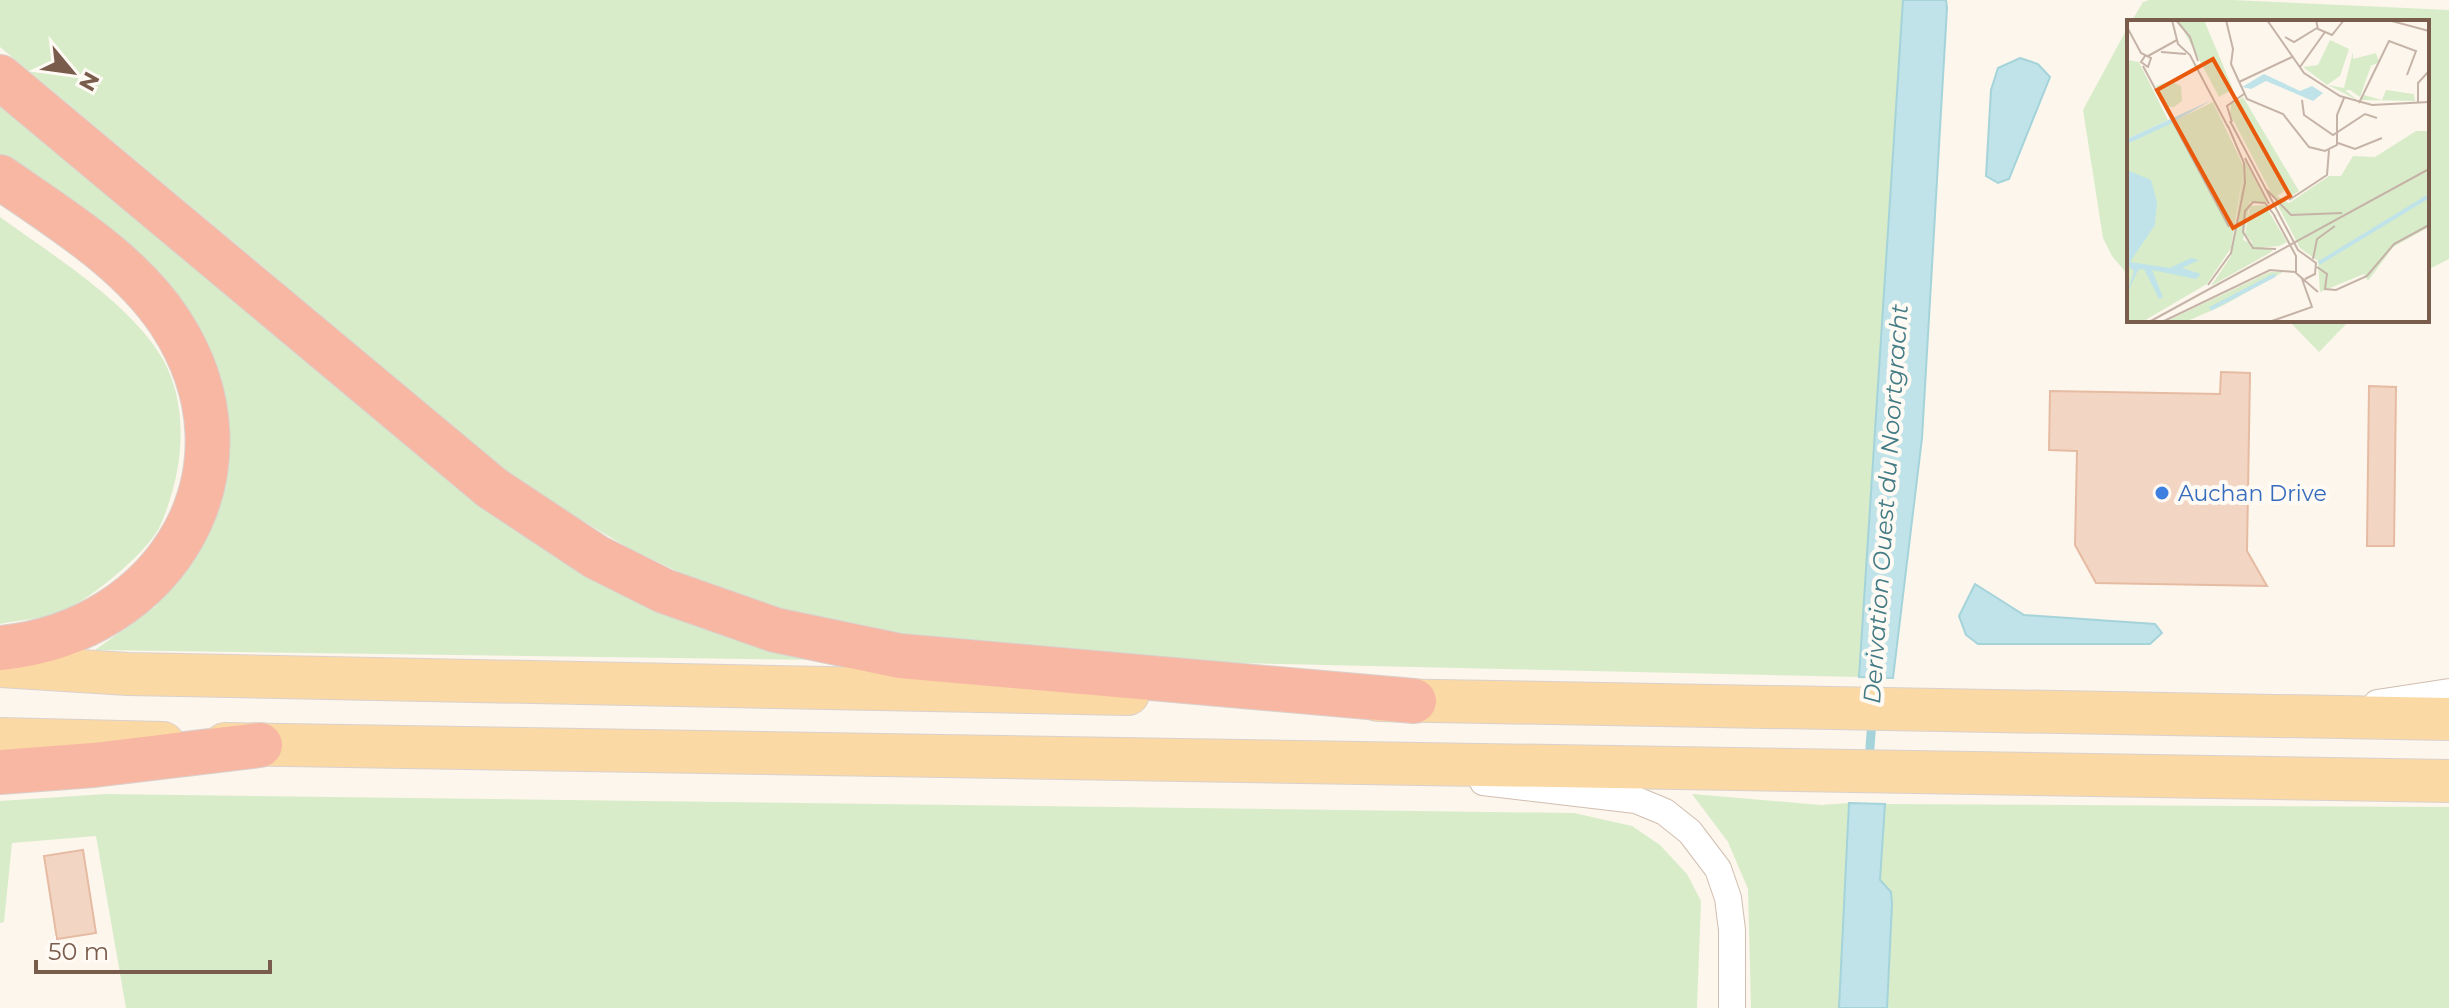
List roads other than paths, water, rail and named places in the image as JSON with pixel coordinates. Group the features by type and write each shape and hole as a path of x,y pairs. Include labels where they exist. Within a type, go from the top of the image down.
{"highway":[{"path":"0,77 511,502 596,557 687,602 787,633 912,657 1097,670 1414,701"},
{"path":"0,177 118,266 169,321 186,350 197,380 206,446 203,480 195,512 171,555 136,594 85,627 36,642 0,648"},
{"path":"0,772 94,765 260,745"}],"main road":[{"path":"0,666 175,675 1953,712 2449,719"},
{"path":"0,739 2449,781"}],"street":[{"path":"2284,717 2449,692"},
{"path":"1345,763 1554,792 1623,797 1665,812 1690,832 1723,882 1731,912 1732,1008"}],"water":[{"path":"1903,0 1946,0 1947,8 1922,438 1893,678 1859,677"},
{"path":"2020,58 2038,64 2050,77 2009,179 1998,183 1986,176 1991,90 1998,68"},
{"path":"1975,584 2024,615 2155,624 2162,633 2150,644 1978,644 1966,635 1959,616"},
{"path":"1849,803 1885,804 1880,880 1891,892 1892,904 1887,1008 1839,1008"}],"waterway":[{"name":"Derivation Ouest du Noortgracht","path":"1869,761 1872,720"}],"place":[{"name":"Auchan Drive","path":"2162,493"}]}
